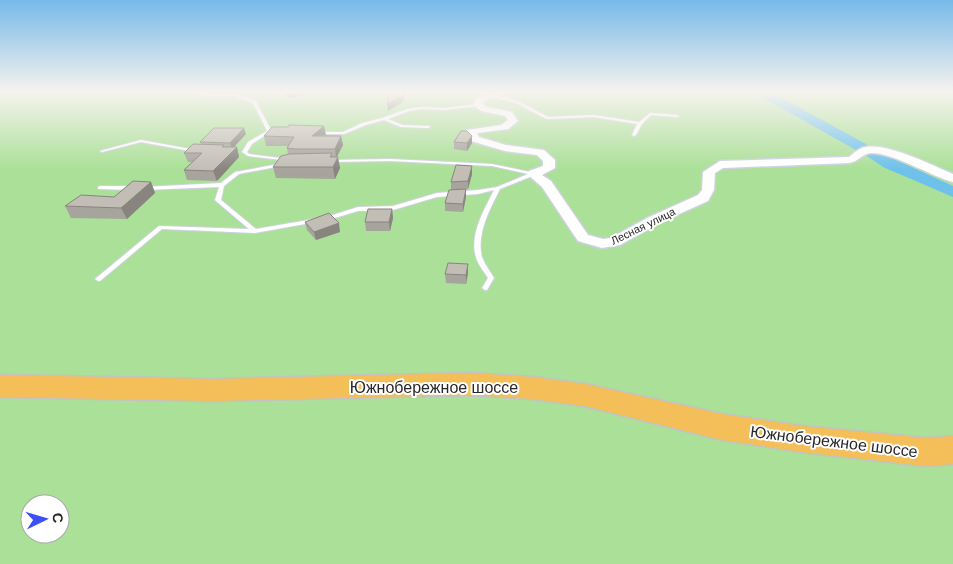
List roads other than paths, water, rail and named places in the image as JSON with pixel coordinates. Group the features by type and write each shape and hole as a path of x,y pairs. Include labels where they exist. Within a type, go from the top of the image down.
{"highway":[{"name":"Южнобережное шоссе","path":"0,375 68,380 476,375 537,379 862,435 953,436"},
{"name":"Южнобережное шоссе","path":"0,386 213,390 470,384 533,388 585,395 722,427 802,439 925,452 953,450"}],"street":[{"path":"511,117 513,121 503,128 478,128 471,132 474,139 505,148 540,152 549,160 549,168 533,174"},
{"name":"Лесная улица","path":"533,174 547,184 584,238 602,244 615,242 652,221 702,198 708,190 709,172 720,165 849,160 855,159 863,152 869,150 883,152 953,178"}],"lane":[{"path":"262,117 269,132"},
{"path":"310,133 344,133 364,124 388,117"},
{"path":"546,117 563,117"},
{"path":"604,117 640,122"},
{"path":"634,135 640,122 646,117"},
{"path":"384,119 401,126 428,127"},
{"path":"244,152 250,143 269,132 284,132"},
{"path":"102,151 141,141 198,151"},
{"path":"100,188 190,188 222,185 237,173 297,162 269,156 248,155 244,152 234,152"},
{"path":"323,161 431,161 492,165 533,174"},
{"path":"98,279 161,226 256,231 321,220 358,210 393,208 437,195 478,192 498,188 533,174"},
{"path":"222,185 218,200 256,231"},
{"path":"485,288 492,278 480,258 479,242 485,214 498,188"}],"waterway":[{"path":"807,117 861,147"},
{"path":"872,154 889,164 953,192"}]}
